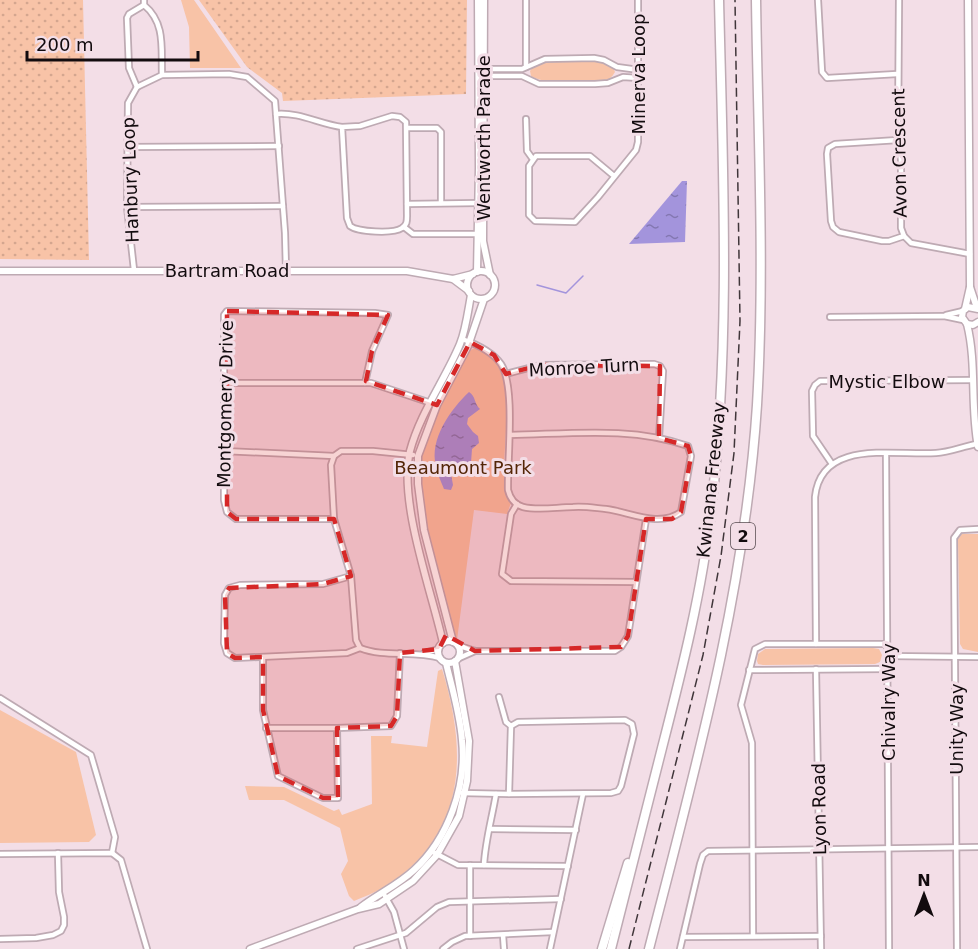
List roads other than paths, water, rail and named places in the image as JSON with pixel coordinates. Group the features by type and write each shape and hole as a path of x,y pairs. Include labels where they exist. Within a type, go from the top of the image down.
{"highway":[{"name":"Kwinana Freeway","path":"612,949 682,670 698,595 711,512 720,403 725,261 719,0"},
{"name":"Kwinana Freeway","path":"650,949 717,679 734,599 746,510 757,407 760,340 756,0"},
{"name":"2","path":"602,949 633,846 641,833"}],"street":[{"name":"Wentworth Parade","path":"250,949 358,909 379,904 413,881 459,816 465,793 469,741 456,660 460,652 455,644 424,530 418,484 418,456 434,404 470,342 484,299 494,291 494,280 490,275 483,241 478,0"},
{"name":"Wentworth Parade","path":"440,658 441,646 414,530 408,487 410,454 462,339 470,293 467,282 475,273 484,0"},
{"path":"526,0 524,3 526,67"},
{"name":"Minerva Loop","path":"532,158 529,166 529,214 535,221 575,222 630,158 638,142 638,0"},
{"path":"818,0 824,76 827,78 897,74"},
{"name":"Avon Crescent","path":"899,0 897,74 901,228 904,236 911,243 970,254"},
{"path":"968,0 970,287 964,310 972,344"},
{"path":"162,75 160,25 144,2 127,18 129,68 137,87 162,75 230,74 247,77 275,101 286,270"},
{"path":"481,73 522,69 545,59 594,58 617,67 639,70"},
{"path":"617,67 617,79"},
{"path":"481,73 522,76 539,84 595,84 608,83 623,77 638,78"},
{"name":"Hanbury Loop","path":"134,270 128,207 127,147 128,103 137,87"},
{"path":"276,114 293,113 342,127 360,126 396,116 406,122 407,204 404,227 397,230 363,231 350,226 347,218 342,127"},
{"path":"526,119 527,151 532,158 540,155 590,156 614,176"},
{"path":"407,128 437,128 441,132 441,203"},
{"path":"898,140 835,144 828,148 831,221 837,231 885,241 904,236"},
{"path":"127,147 279,146"},
{"path":"407,204 478,203"},
{"path":"128,207 283,206"},
{"path":"404,227 413,234 478,234"},
{"name":"Bartram Road","path":"0,271 407,271 453,279 475,273"},
{"path":"475,273 486,272 490,275"},
{"name":"Bartram Road","path":"453,279 470,293"},
{"path":"970,287 977,309"},
{"path":"470,293 484,299"},
{"path":"830,317 944,316 971,307 977,309"},
{"name":"Montgomery Drive","path":"334,519 236,519 227,512 224,500 224,315 227,311 388,315 372,351 365,383"},
{"path":"816,644 815,497 816,486 822,473 845,457 859,454 938,453 978,446 974,418 972,344 977,323 944,316"},
{"path":"462,339 494,355 506,374 510,435 508,490 510,497 517,504 537,508 578,506 608,509 646,519 672,519 681,512 691,456 688,446 671,440 626,433 510,435"},
{"name":"Monroe Turn","path":"506,374 540,365 654,364 660,366 663,370 658,438"},
{"name":"Mystic Elbow","path":"832,464 813,436 812,392 814,385 820,381 973,380"},
{"path":"224,383 365,383 387,387 434,404"},
{"path":"224,451 334,456"},
{"path":"418,456 373,451 341,451 334,456 331,465 334,519 351,576 356,640 360,648 372,653 424,653 440,658 446,663 475,651"},
{"name":"Chivalry Way","path":"885,454 889,949"},
{"path":"517,504 511,514 502,574 512,581 636,582"},
{"path":"424,653 441,646 455,644 475,651 615,651 621,647 628,636 646,519"},
{"name":"Unity Way","path":"957,949 954,538 960,530 978,529"},
{"path":"351,576 323,584 240,585 229,588 225,595 224,642 227,653 235,658 347,653 360,648"},
{"path":"753,936 752,743 741,705 755,649 760,645 887,644"},
{"path":"266,728 337,729 391,726 397,716 400,653"},
{"path":"887,656 978,657"},
{"path":"263,657 263,710 278,776 323,798 338,798 337,729"},
{"name":"Wentworth Parade","path":"358,909 413,871 434,853 448,820 458,792 463,742 446,663"},
{"name":"Lyon Road","path":"816,669 821,949"},
{"path":"749,670 887,669"},
{"path":"499,697 506,722 511,726"},
{"path":"0,698 90,755 115,837 112,853"},
{"path":"458,792 611,794 618,791 634,734 633,724 625,720 518,722 511,726"},
{"path":"509,794 511,726"},
{"path":"484,865 484,848 496,794"},
{"path":"550,949 583,794"},
{"path":"490,829 576,830"},
{"path":"680,949 703,855 714,850 978,847"},
{"path":"0,939 36,938 61,931 64,917 59,892 58,853"},
{"path":"0,854 112,853 121,860 147,949"},
{"path":"434,853 458,865 568,866"},
{"path":"470,865 470,936"},
{"path":"383,891 394,912 404,949"},
{"path":"357,949 406,933 437,907 449,902 561,899"},
{"path":"443,949 452,942 470,936 553,932"},
{"path":"503,935 504,949"},
{"path":"683,937 820,936"}],"water":[{"path":"682,181 687,181 685,242 629,244"},
{"path":"469,392 480,409 468,418 467,424 478,436 479,443 472,449 471,463 457,472 456,476 451,474 453,485 451,490 444,489 437,469 436,445 443,425"}],"waterway":[{"path":"537,285 566,293 583,276"}],"railway":[{"path":"629,949 703,655 721,556 734,453 740,321 735,0"}],"park label":[{"name":"Beaumont Park","path":"463,467"}]}
